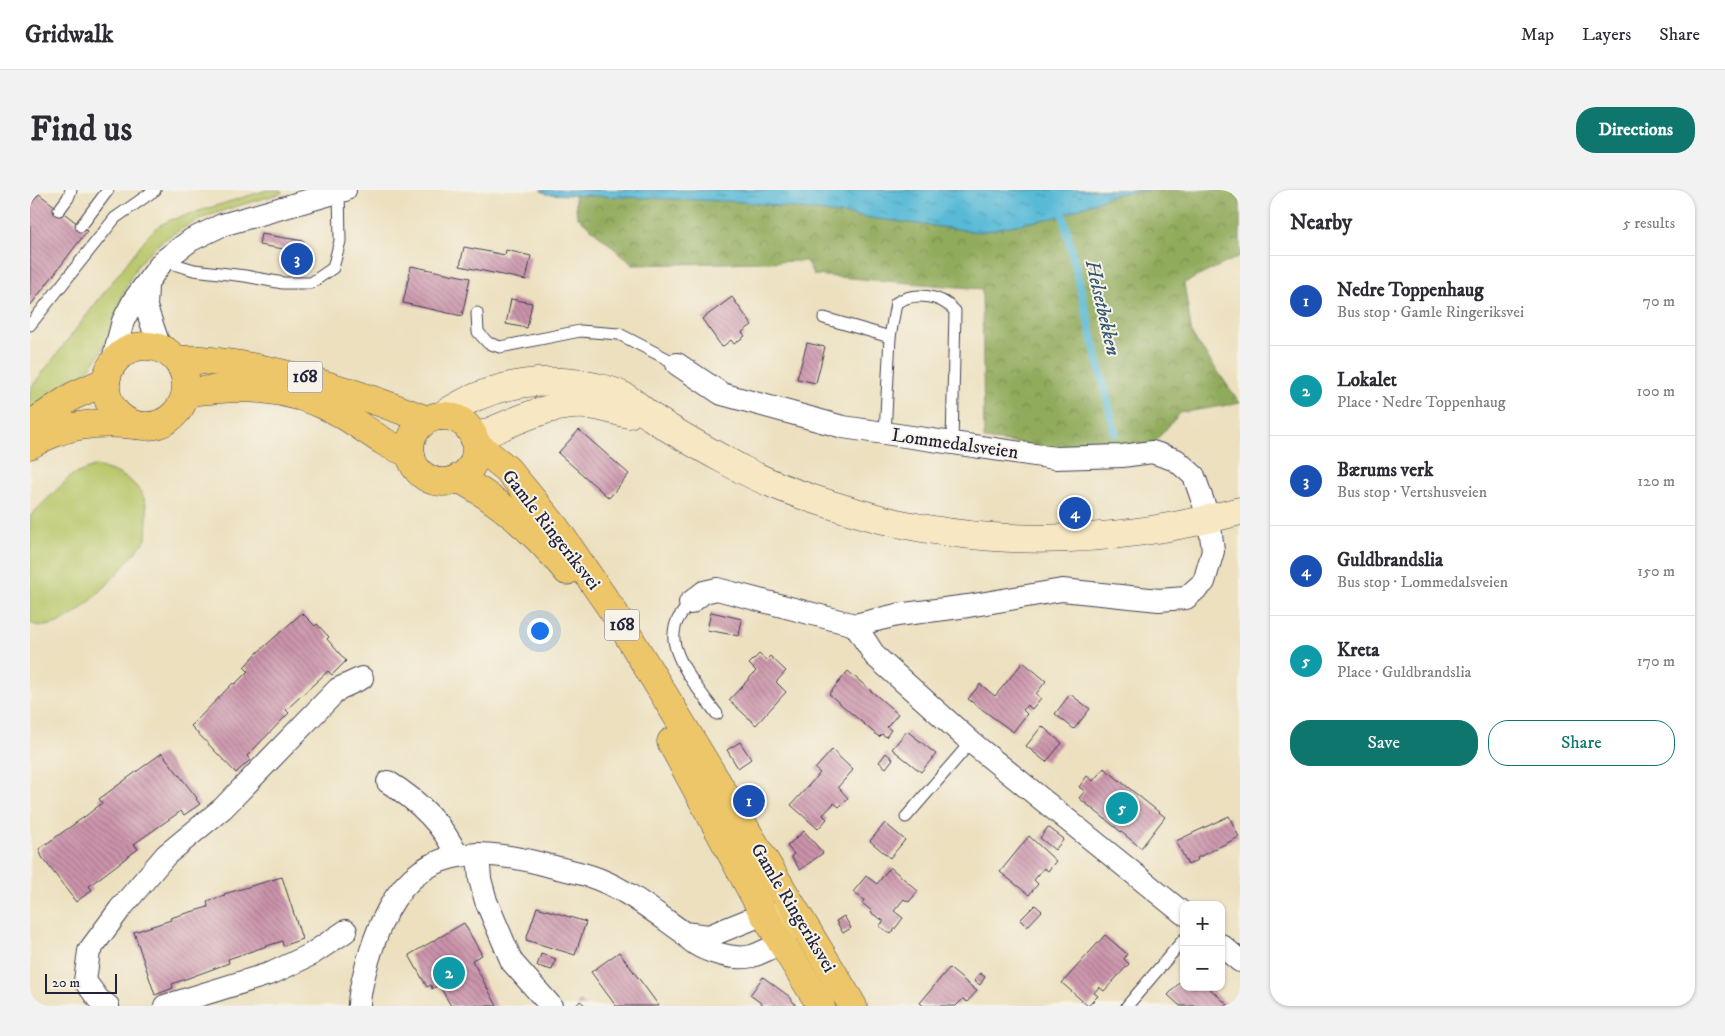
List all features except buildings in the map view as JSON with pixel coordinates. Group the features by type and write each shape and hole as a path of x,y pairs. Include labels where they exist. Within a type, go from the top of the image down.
{"main road":[{"name":"168","path":"30,425 109,374 124,353 141,346 168,354 288,373 334,385 434,418 456,418 467,426 476,441"},
{"path":"30,445 56,431 81,424 106,422 152,426 168,421 180,409 186,393 185,375 168,354"},
{"path":"109,374 107,395 113,408 122,419 135,425"},
{"path":"655,419 594,406 557,407 531,414 476,441 475,458 469,470 458,478 443,482 428,478 417,468 411,454 411,441 417,428 464,401 489,392 538,380 562,380 595,386 622,395 655,419 743,470 794,493 872,516 928,529 994,538 1062,539 1132,533 1209,519 1240,511"},
{"name":"168","path":"186,393 209,389 258,388 293,393 338,412 384,442 411,454"},
{"name":"Gamle Ringeriksvei","path":"476,441 507,469 555,527 615,614 853,1006"},
{"name":"Gamle Ringeriksvei","path":"458,478 485,493 537,537 571,576 638,679 764,914 821,1006"}],"street":[{"path":"109,374 123,321 134,300 163,261 191,240 222,226 341,191"},
{"path":"147,285 146,307 168,354"},
{"name":"Lommedalsveien","path":"677,364 722,394 842,427 1054,458 1122,456 1152,452 1176,460 1194,476 1209,519 1213,551 1204,582 1186,598 1159,600 1062,590 968,606 897,615 855,624"},
{"path":"690,603 704,592 717,589 855,624 875,656 971,742 1180,911"},
{"path":"108,1006 99,1000 85,981 89,951 120,909 166,855 223,808 338,689 362,678"},
{"path":"388,782 414,798 468,854 512,962 551,1006"},
{"path":"359,1006 377,932 405,882 430,865 468,854 516,857 598,879 630,896 684,933 690,942 727,955 751,956 782,943 795,913 764,914 709,936 684,933"},
{"path":"165,1006 272,973 310,955 346,931"},
{"path":"1222,946 1240,961"}],"lane":[{"path":"59,210 68,198 71,190"},
{"path":"81,226 108,190"},
{"path":"30,325 115,218 155,190"},
{"path":"163,261 194,270 283,283 311,283 333,268 340,241 341,191"},
{"path":"885,434 890,336 896,303 905,297 927,296 948,302 955,311 952,444"},
{"path":"478,313 478,332 488,343 500,347 580,331 619,334 677,364"},
{"path":"824,318 890,336"},
{"path":"690,603 676,622 674,642 690,676 717,714"},
{"path":"906,817 971,742"},
{"path":"1127,1006 1180,944"}],"green space":[{"path":"267,190 281,190 282,193 226,210 189,225 172,234 143,259 129,280 107,339 96,360 80,378 30,416 30,389 146,238 158,226 170,220"},
{"path":"574,190 1240,190 1240,256 1184,283 1192,335 1240,403 1180,413 1152,445 1056,448 984,439 982,289 814,275 806,261 633,265 577,216"},
{"path":"96,466 118,474 132,482 142,494 147,510 146,540 94,598 77,612 61,622 45,626 30,623 30,516 72,475"}],"water":[{"path":"540,190 1152,190 1116,194 1057,217 980,232 746,202 547,194"}],"waterway":[{"name":"Helsetbekken","path":"1057,190 1115,433"}],"place":[{"name":"Bærums verk","path":"297,259"},
{"name":"Guldbrandslia","path":"1075,513"},
{"name":"Nedre Toppenhaug","path":"749,801"},
{"name":"Kreta","path":"1122,808"},
{"name":"Lokalet","path":"449,973"}]}
